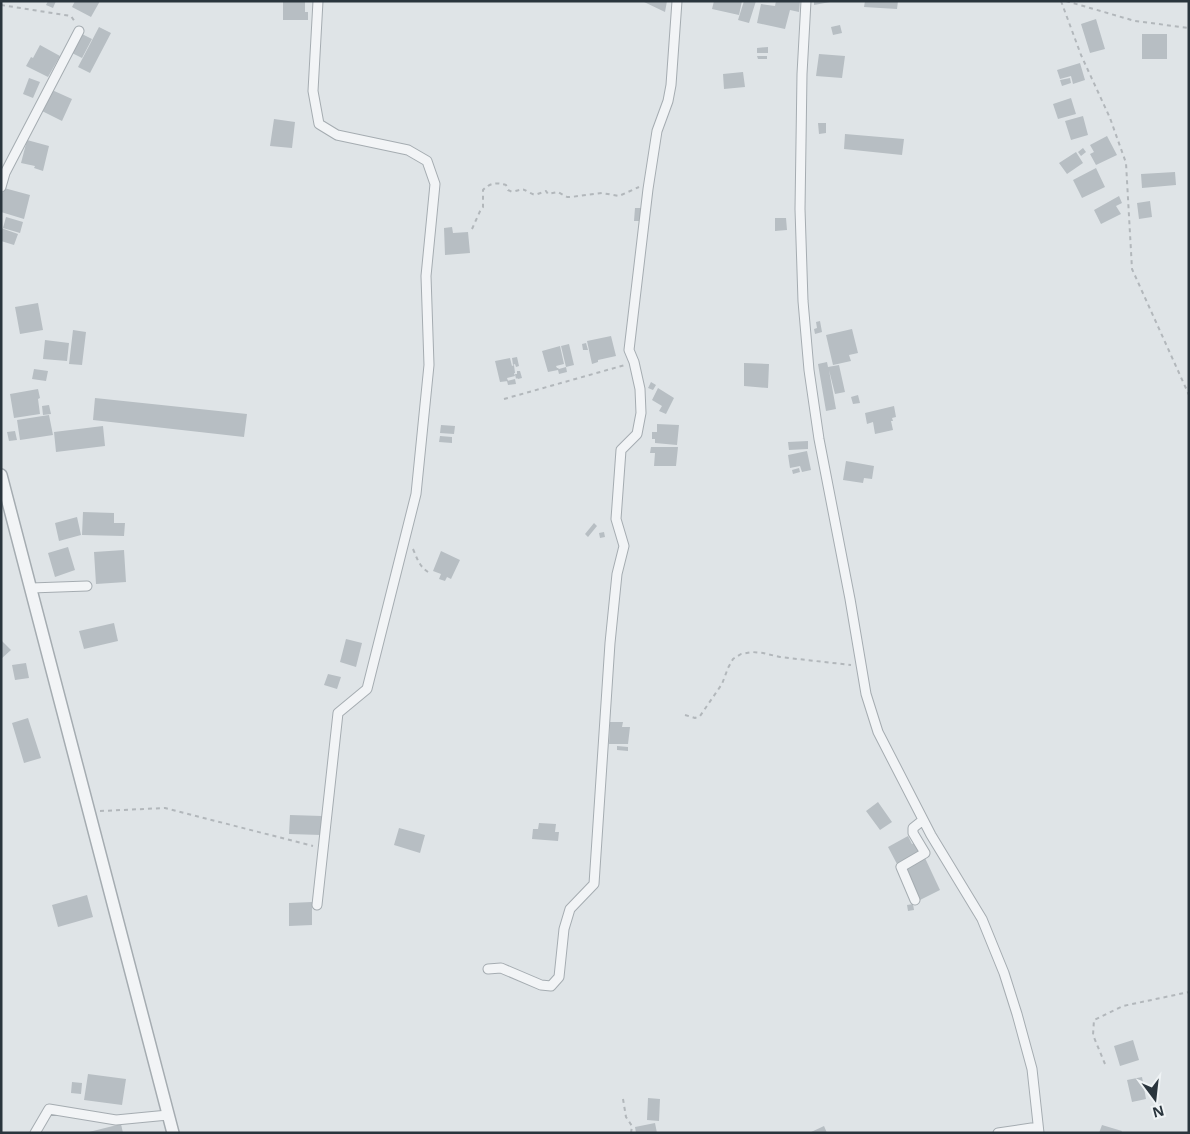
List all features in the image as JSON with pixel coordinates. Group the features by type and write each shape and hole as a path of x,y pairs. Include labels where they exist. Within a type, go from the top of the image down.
{"street":[{"path":"317,905 338,713 367,689 416,494 428,365 426,276 435,184 427,162 408,150 336,135 319,124 313,91 318,1"},
{"path":"488,970 500,968 541,986 551,986 559,977 564,929 570,909 594,884 610,642 617,574 624,546 616,519 621,450 637,434 641,413 640,390 634,362 629,350 648,189 657,131 668,101 671,84 677,1"},
{"path":"806,1 802,74 800,209 809,370 819,440 850,599 866,694 878,732 924,820 982,919 1004,973 1032,1069 1039,1130 998,1133"},
{"path":"1,187 5,173 79,31"},
{"path":"1,475 173,1133"},
{"path":"31,588 87,586"},
{"path":"915,900 901,867 925,853 913,833 913,828 924,820"},
{"path":"35,1133 48,1109 116,1120 168,1115"}],"path":[{"path":"1060,1 1081,55 1110,118 1126,163 1132,269 1189,395"},
{"path":"1066,1 1135,21 1189,28"},
{"path":"1,5 71,16 79,31"},
{"path":"472,229 483,207 483,190 492,183 506,185 508,190 512,192 520,189 535,195 546,191 548,194 558,192 571,198 602,193 619,196 641,186 648,189"},
{"path":"504,398 634,362"},
{"path":"404,542 413,549 422,568 428,572"},
{"path":"685,715 695,718 700,716 722,684 733,659 741,654 763,653 794,659 862,666"},
{"path":"89,811 165,808 323,849"},
{"path":"1105,1064 1093,1035 1094,1020 1123,1006 1189,992"},
{"path":"624,1099 626,1117 632,1126 631,1133"}],"building":[{"path":"48,1 56,1 53,8 46,5"},
{"path":"75,1 100,1 91,17 72,7"},
{"path":"283,1 305,1 305,12 308,12 308,20 283,20"},
{"path":"642,1 667,1 665,12"},
{"path":"714,1 742,1 739,15 712,9"},
{"path":"744,1 756,1 749,23 738,20"},
{"path":"776,1 800,1 799,12 790,10 785,29 757,23 761,4 775,6"},
{"path":"814,1 830,1 830,2 814,5"},
{"path":"865,1 898,1 897,9 864,7"},
{"path":"1096,19 1105,49 1090,53 1081,24"},
{"path":"840,25 842,33 833,35 831,27"},
{"path":"99,27 111,33 90,73 78,67"},
{"path":"82,34 92,39 82,58 72,53"},
{"path":"1142,34 1167,34 1167,59 1142,59"},
{"path":"40,45 60,56 48,77 26,66"},
{"path":"768,47 768,53 757,53 757,48"},
{"path":"819,54 845,56 842,78 816,76"},
{"path":"757,56 767,56 767,59 758,59"},
{"path":"1080,63 1085,80 1073,84 1071,76 1060,79 1057,70"},
{"path":"743,72 745,87 724,89 723,74"},
{"path":"29,78 40,82 33,98 23,94"},
{"path":"1070,78 1071,83 1062,86 1060,80"},
{"path":"52,90 72,99 62,121 42,111"},
{"path":"1071,98 1076,114 1058,119 1053,104"},
{"path":"1083,116 1088,135 1071,140 1065,121"},
{"path":"274,119 295,122 292,148 270,146"},
{"path":"818,123 826,123 826,133 819,134"},
{"path":"845,134 904,139 902,155 844,149"},
{"path":"1107,136 1117,155 1096,165 1090,154 1094,152 1090,145"},
{"path":"27,140 49,146 43,171 34,168 35,166 21,163"},
{"path":"1083,148 1086,152 1081,156 1078,152"},
{"path":"1076,152 1083,163 1067,174 1059,163"},
{"path":"1096,168 1105,187 1082,198 1073,180"},
{"path":"1175,172 1176,185 1142,188 1141,174"},
{"path":"4,188 30,195 24,219 1,212 1,196"},
{"path":"1119,196 1122,203 1116,206 1121,214 1101,224 1094,210"},
{"path":"1150,201 1152,217 1139,219 1137,203"},
{"path":"635,208 641,208 641,221 634,221"},
{"path":"6,217 23,222 20,233 3,228"},
{"path":"775,218 786,218 787,230 775,231"},
{"path":"452,227 453,233 468,232 470,253 445,255 444,228"},
{"path":"1,228 18,234 14,245 1,241"},
{"path":"38,303 43,330 20,334 15,307"},
{"path":"820,321 822,332 815,334 816,322"},
{"path":"852,329 858,353 849,355 851,361 833,365 826,335"},
{"path":"73,330 86,332 82,365 69,364"},
{"path":"611,336 616,356 598,360 598,362 592,364 587,341"},
{"path":"45,340 69,343 67,361 43,359"},
{"path":"586,343 588,350 583,350 582,344"},
{"path":"569,344 574,365 566,367 561,346"},
{"path":"560,346 564,364 556,366 559,369 566,367 567,372 559,374 558,370 548,372 542,351"},
{"path":"517,357 519,366 516,367 515,364 513,365 512,358"},
{"path":"510,358 512,366 514,365 515,376 507,378 508,381 500,382 495,361"},
{"path":"827,362 828,367 839,365 845,392 835,394 829,370 836,409 826,411 818,364"},
{"path":"744,363 769,364 768,388 744,386"},
{"path":"34,369 48,371 46,381 32,379"},
{"path":"517,371 520,371 522,378 516,379 515,374 517,374"},
{"path":"515,379 516,384 508,385 507,381"},
{"path":"651,382 656,385 653,390 648,388"},
{"path":"658,388 674,398 666,414 659,411 662,406 652,400"},
{"path":"38,389 40,414 14,418 10,394"},
{"path":"858,395 860,403 853,404 851,397"},
{"path":"95,398 247,414 244,437 93,420"},
{"path":"49,405 51,414 43,415 42,406"},
{"path":"894,406 896,417 892,418 893,421 891,421 893,430 875,434 873,422 867,424 865,413"},
{"path":"49,415 53,435 20,440 17,420"},
{"path":"657,424 679,425 677,445 655,443 655,439 652,439 652,432 657,432"},
{"path":"441,425 455,426 454,434 440,433"},
{"path":"103,426 105,446 56,452 54,432"},
{"path":"15,431 17,440 9,441 7,432"},
{"path":"440,436 452,437 452,443 439,442"},
{"path":"808,441 808,449 789,450 788,442"},
{"path":"651,447 678,447 676,466 654,466 655,453 650,453"},
{"path":"807,451 811,470 802,472 800,466 790,468 788,455"},
{"path":"846,461 874,466 872,479 864,478 863,483 843,480"},
{"path":"799,468 800,472 793,474 792,470"},
{"path":"83,512 114,513 114,523 125,523 124,536 82,535"},
{"path":"77,517 81,535 59,541 55,523"},
{"path":"594,523 597,526 588,537 585,534"},
{"path":"604,532 605,537 600,538 599,533"},
{"path":"68,547 75,570 55,577 48,553"},
{"path":"124,550 126,582 96,584 94,552"},
{"path":"441,551 460,560 451,579 447,577 445,581 439,579 441,574 433,571"},
{"path":"114,623 118,641 84,649 79,631"},
{"path":"346,639 362,643 356,667 340,662"},
{"path":"1,640 11,650 1,659"},
{"path":"26,663 29,678 15,680 12,665"},
{"path":"328,674 341,677 337,689 324,685"},
{"path":"28,718 41,758 24,763 12,723"},
{"path":"610,722 623,722 622,727 630,727 628,744 609,744"},
{"path":"617,746 628,747 628,751 617,750"},
{"path":"878,802 892,822 880,830 866,811"},
{"path":"290,815 322,816 321,835 289,834"},
{"path":"539,823 556,824 555,832 559,832 558,841 532,839 533,829 538,829"},
{"path":"399,828 425,835 420,853 394,845"},
{"path":"908,836 912,844 916,842 921,851 897,864 888,847"},
{"path":"925,858 940,890 920,900 905,868"},
{"path":"87,895 93,917 58,927 52,905"},
{"path":"312,902 312,925 289,926 289,903"},
{"path":"913,904 914,910 908,911 907,905"},
{"path":"1133,1040 1139,1060 1120,1066 1114,1046"},
{"path":"88,1074 126,1079 122,1105 84,1100"},
{"path":"1142,1077 1146,1099 1132,1102 1127,1080"},
{"path":"72,1082 82,1083 81,1094 71,1093"},
{"path":"648,1098 660,1099 659,1121 647,1120"},
{"path":"655,1123 657,1133 636,1133 635,1127"},
{"path":"121,1124 123,1133 89,1133 89,1132"},
{"path":"1102,1125 1122,1131 1121,1133 1099,1133"},
{"path":"824,1126 827,1133 809,1133"}]}
